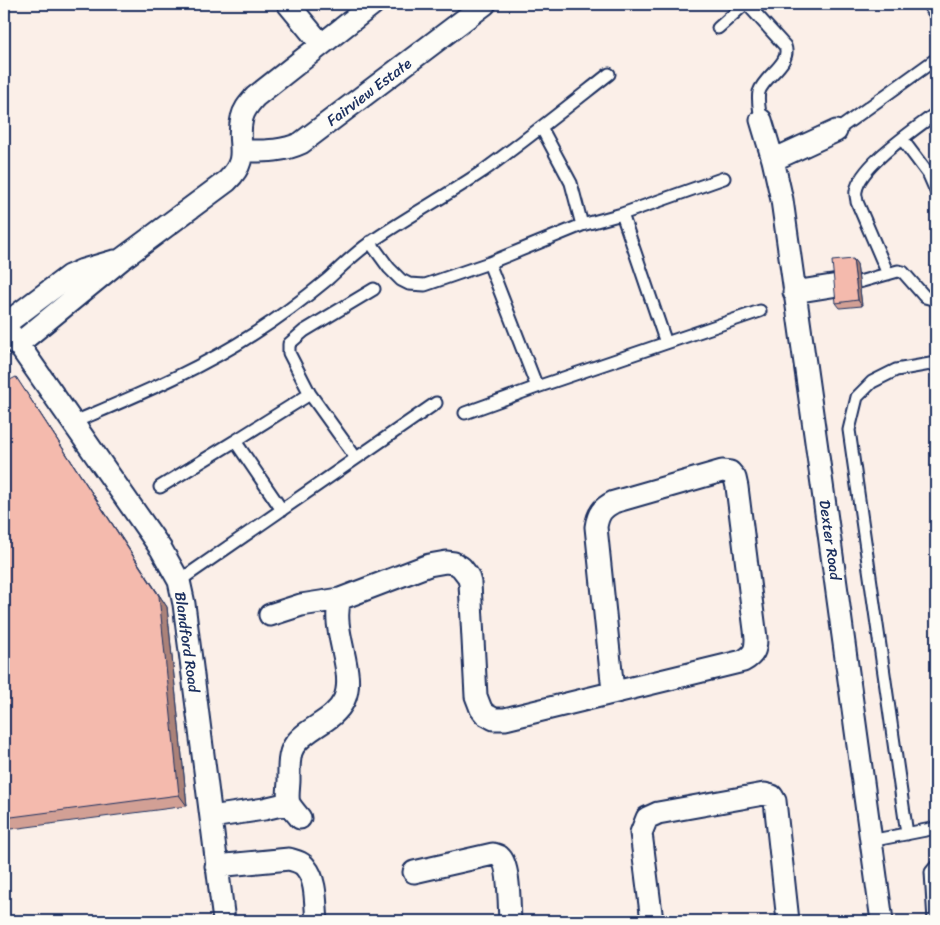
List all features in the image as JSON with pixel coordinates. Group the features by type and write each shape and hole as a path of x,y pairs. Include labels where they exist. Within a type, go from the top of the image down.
{"street":[{"path":"288,4 321,44"},
{"path":"17,345 122,259 227,181 240,164 242,117 255,97 373,4"},
{"name":"Fairview Estate","path":"242,151 278,151 290,149 301,143 485,4"},
{"name":"Dexter Road","path":"761,120 774,160 782,200 882,921"},
{"path":"774,160 836,131"},
{"path":"4,325 69,276 122,259"},
{"path":"794,292 838,285"},
{"name":"Blandford Road","path":"4,325 161,549 179,581 184,604 224,921"},
{"path":"270,615 301,605 340,599 429,565 446,562 454,563 468,576 470,583 476,696 481,710 494,719 516,717 613,691 743,660 752,656 756,648 756,638 738,487 735,478 730,472 722,471 614,502 602,509 599,514 596,527 613,691"},
{"path":"211,817 264,809 295,810 290,759 294,746 343,703 346,694 347,680 338,622 340,599"},
{"path":"652,921 641,834 647,818 666,811 764,794 772,796 775,801 788,921"},
{"path":"414,872 492,854 498,856 502,859 506,869 510,921"},
{"path":"216,866 289,859 300,863 308,869 311,878 317,921"}],"lane":[{"path":"718,28 746,4 787,50 786,60 766,81 759,93 758,100 761,120"},
{"path":"928,4 936,15"},
{"path":"836,131 936,59"},
{"path":"72,423 136,397 218,356 256,333 299,302 370,242 468,181 609,74"},
{"path":"888,274 857,202 856,191 860,180 883,154 936,113"},
{"path":"540,128 571,184 582,226"},
{"path":"902,140 929,175 936,191"},
{"path":"370,242 395,275 405,282 417,285 435,282 582,226 724,178"},
{"path":"622,214 666,343"},
{"path":"488,262 537,387"},
{"path":"859,282 898,271 903,272 925,296 936,300"},
{"path":"356,458 310,394 289,353 289,344 304,331 374,289"},
{"path":"465,413 760,310"},
{"path":"907,834 849,430 857,397 872,382 896,370 936,363"},
{"path":"160,487 310,394"},
{"path":"179,581 436,403"},
{"path":"235,441 282,510"},
{"path":"870,841 936,828"},
{"path":"935,914 931,872 936,866"}],"building":[{"path":"853,259 858,300 836,303 832,261"},
{"path":"16,377 159,596 179,795 4,818 4,383"}]}
